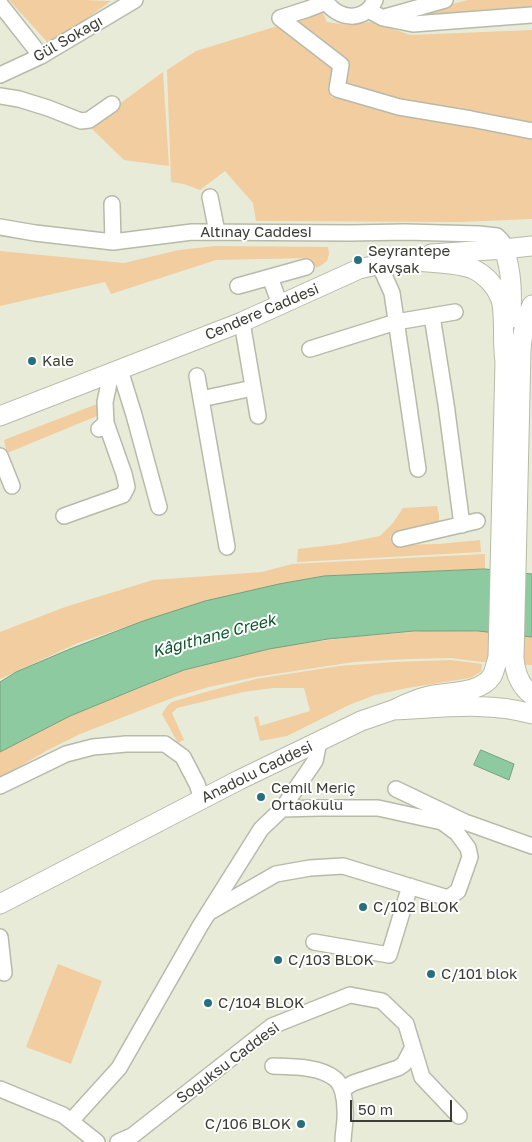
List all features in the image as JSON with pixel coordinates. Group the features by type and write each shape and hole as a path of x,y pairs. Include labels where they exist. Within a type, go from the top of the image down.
{"main road":[{"name":"Cendere Caddesi","path":"0,416 242,322 359,269 431,254 532,246"},
{"path":"504,249 512,280 509,343 505,361"},
{"path":"386,262 459,266 473,269 487,280 498,293 502,304 505,361 506,657 522,685 532,695"},
{"path":"393,710 409,702 432,695 460,691 482,685 492,676 495,669 506,657 522,332 532,305"},
{"name":"Anadolu Caddesi","path":"0,904 202,799 361,721 393,710 465,707 498,707 532,714"}],"street":[{"name":"Gül Sokağı","path":"0,75 41,56 135,0"},
{"path":"532,15 413,24 383,18 372,5 361,14 345,16 331,8 326,1 280,18 341,65 337,89 399,107 532,131"},
{"path":"383,18 439,1"},
{"path":"0,4 41,56"},
{"path":"0,96 19,99 81,120 89,120 112,104"},
{"path":"210,197 218,232"},
{"path":"112,204 113,242"},
{"name":"Altınay Caddesi","path":"0,227 113,242 192,232 405,232 490,235 497,236 502,240 504,249"},
{"path":"386,262 418,469"},
{"path":"238,286 306,267"},
{"path":"270,277 280,305"},
{"path":"310,349 396,322 455,312"},
{"path":"400,539 469,523 446,404 432,316"},
{"path":"242,322 258,416"},
{"path":"64,516 104,506 123,495 127,487 124,474 102,427 105,402 115,372"},
{"path":"115,372 134,415 159,507"},
{"path":"197,376 227,547"},
{"path":"201,399 253,388"},
{"path":"6,460 12,486"},
{"path":"71,1121 119,1068 208,914 261,829 282,809 315,761 319,742"},
{"path":"0,786 66,754 93,747 126,744 165,744 183,757 197,784 202,799"},
{"path":"396,789 465,822 532,846"},
{"path":"208,914 276,874 310,868 343,866 448,898 458,891 470,857 468,848 457,833 442,822 378,808 282,809"},
{"path":"314,942 389,955 410,886"},
{"path":"0,937 4,973"},
{"name":"Soğuksu Caddesi","path":"118,1142 132,1136 272,1026 350,995 382,1001 406,1024 422,1077 459,1116"},
{"path":"342,1090 353,1083 398,1068 404,1064 413,1047"},
{"path":"273,1066 322,1071 335,1078 342,1090 346,1110 342,1142"},
{"path":"0,1089 63,1115 97,1142"}],"shaded area":[{"path":"9,0 85,0 111,1 50,45"},
{"path":"468,0 532,0 532,10 400,17"},
{"path":"323,13 327,22 348,25 370,22 411,35 532,30 532,127 402,104 340,85 345,63 294,20"},
{"path":"284,24 334,66 331,97 532,139 532,219 460,222 256,221 253,203 225,171 200,190 184,184 171,182 167,70 196,51"},
{"path":"163,72 169,166 124,160 89,126"},
{"path":"215,246 328,247 329,254 327,261 317,268 309,258 216,260 111,294 105,282 0,306 0,251 124,263 179,250"},
{"path":"97,404 97,416 7,453 4,440"},
{"path":"437,506 439,524 390,536 393,545 439,544 480,540 481,552 297,562 298,549 340,544 380,536 393,523 403,508"},
{"path":"485,554 485,569 324,576 281,584 152,618 78,643 0,679 0,632 65,607 153,580 262,572 292,564"},
{"path":"425,631 488,632 532,637 532,665 451,658 408,659 354,662 255,677 175,697 80,734 0,778 0,752 70,716 182,671 277,647 352,637"},
{"path":"451,660 482,664 481,672 470,678 375,695 349,705 287,736 260,741 254,717 258,716 260,726 310,711 304,688 273,688 243,692 177,708 172,713 184,740 178,743 162,714 172,702 256,679 339,666"},
{"path":"58,964 102,981 71,1064 26,1047"}],"water":[{"name":"Kâğıthane Creek","path":"485,569 532,574 532,637 478,631 414,631 328,639 269,649 184,670 70,716 0,752 0,682 16,672 143,621 205,601 324,576"},
{"path":"481,750 514,764 509,780 474,765"}],"place":[{"name":"Seyrantepe Kavşak","path":"358,260"},
{"name":"Kale","path":"32,361"},
{"name":"Cemil Meriç Ortaokulu","path":"261,797"},
{"name":"C/102 BLOK","path":"363,907"},
{"name":"C/103 BLOK","path":"278,960"},
{"name":"C/101 blok","path":"431,974"},
{"name":"C/104 BLOK","path":"208,1003"},
{"name":"C/106 BLOK","path":"301,1124"}]}
